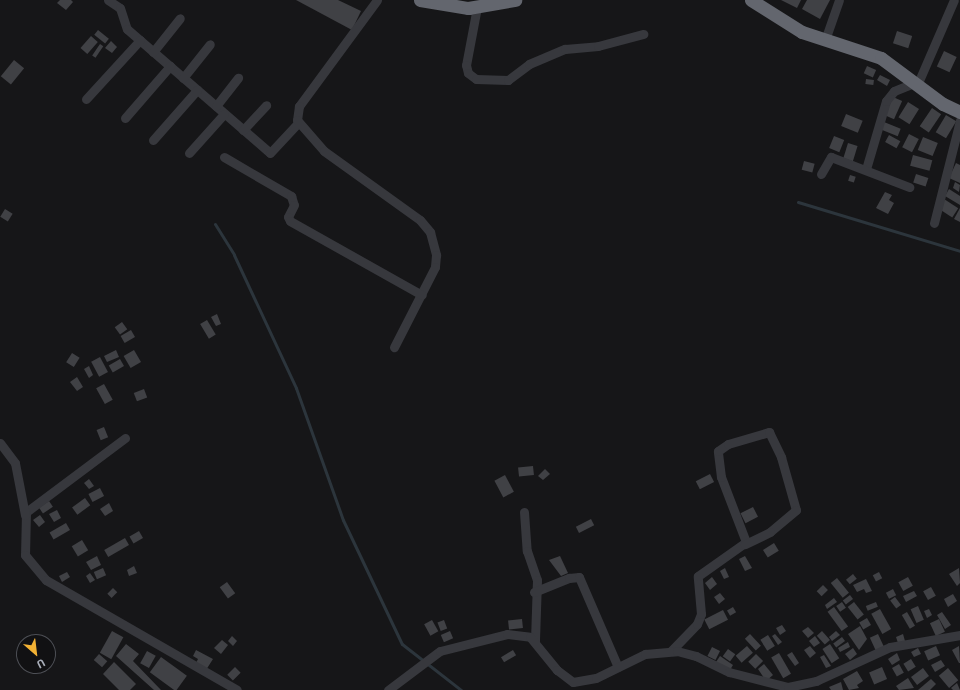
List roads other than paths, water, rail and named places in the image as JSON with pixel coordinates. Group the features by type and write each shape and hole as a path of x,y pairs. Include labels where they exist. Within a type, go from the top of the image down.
{"highway":[{"path":"420,0 450,7 477,7 515,0"},
{"path":"752,0 797,30 881,58 917,83 943,104 960,112"}],"street":[{"path":"108,0 120,8 127,29 270,153 298,123 299,106 378,0"},
{"path":"825,40 839,0"},
{"path":"866,169 886,101 894,91 917,83 954,0"},
{"path":"477,7 466,65 468,73 476,79 508,80 529,64 565,49 598,46 643,34"},
{"path":"153,52 180,18"},
{"path":"86,99 140,40"},
{"path":"183,78 210,44"},
{"path":"125,118 170,66"},
{"path":"216,106 238,78"},
{"path":"153,140 197,90"},
{"path":"243,130 266,105"},
{"path":"189,153 224,114"},
{"path":"934,223 960,120"},
{"path":"298,123 324,151 420,220 430,232 436,255 422,295 394,347"},
{"path":"224,157 291,196 294,205 288,216 290,221 422,295"},
{"path":"822,174 831,157 866,169 909,187"},
{"path":"670,651 697,624 701,614 698,576 745,544 770,532 796,510 781,457 769,432 728,444 718,451 721,477 746,538 745,544"},
{"path":"25,515 125,438"},
{"path":"0,443 15,463 25,515 25,555 39,575 237,690"},
{"path":"524,512 526,549 537,580 534,592 535,641"},
{"path":"534,592 569,578 579,577 618,667"},
{"path":"388,690 436,654 507,634 524,635 535,641 557,670 573,682 596,678 645,654 670,651 696,656 729,672 796,687 890,647 960,635"}],"waterway":[{"path":"798,202 960,251"},
{"path":"215,224 234,255 296,388 343,520 402,644 461,690"}]}
